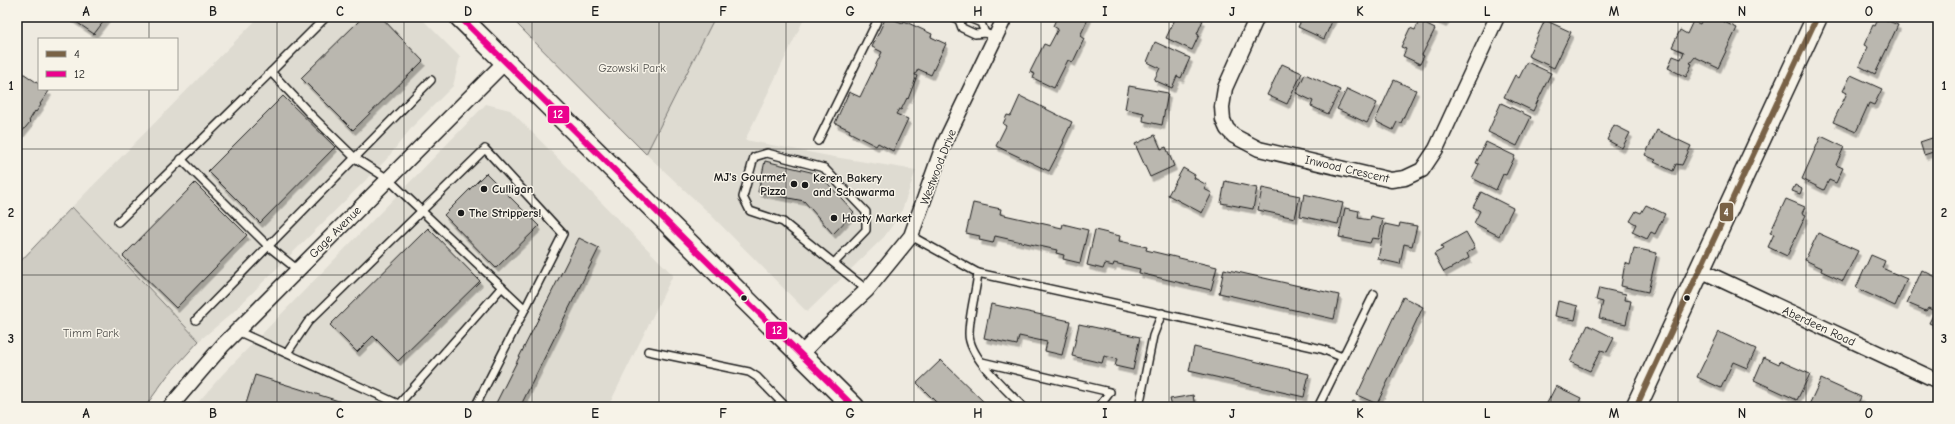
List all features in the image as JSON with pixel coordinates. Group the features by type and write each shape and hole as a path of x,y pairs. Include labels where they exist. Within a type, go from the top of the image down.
{"main road":[{"path":"460,17 854,407"},
{"path":"1636,407 1817,17"}],"street":[{"name":"Westwood Drive","path":"800,355 824,330 867,290 911,236 943,146 990,35 1005,17"},
{"name":"Inwood Crescent","path":"1258,17 1225,88 1222,107 1223,120 1227,129 1234,136 1259,149 1391,180 1405,178 1422,170 1436,149 1498,17"},
{"name":"Gage Avenue","path":"170,407 237,331 505,62"},
{"name":"Aberdeen Road","path":"1700,270 1938,381"}],"lane":[{"path":"118,222 326,17"},
{"path":"818,141 879,17"},
{"path":"967,17 974,20 980,23 990,35 975,34 962,28 956,19 967,17"},
{"path":"271,72 311,115 355,158 388,179 526,309"},
{"path":"196,320 431,80"},
{"path":"286,354 308,322 485,149 563,234 475,407"},
{"path":"834,262 866,230 866,212 824,168 767,153 754,157 743,197 750,211 783,222 867,290"},
{"path":"181,159 268,246 298,270"},
{"path":"911,236 978,273 1322,349 1342,357"},
{"path":"978,273 969,335 974,350 982,362 1022,407"},
{"path":"237,331 402,406 502,287"},
{"path":"1318,407 1374,294"},
{"path":"1138,407 1153,336 1162,314"},
{"path":"648,350 749,372 757,377 786,407"},
{"path":"982,362 1110,392 1100,407"}],"shaded area":[{"path":"259,17 420,17 460,57 453,86 413,126 385,161 230,315 199,341 72,207"},
{"path":"715,17 805,17 745,140 834,157 916,170 901,213 884,237 807,312 706,210 646,154"},
{"path":"486,104 510,110 673,275 608,407 194,407 222,375"}],"green space":[{"name":"Gzowski Park","path":"510,17 715,17 646,154"},
{"name":"Timm Park","path":"72,207 199,341 168,375 145,407 17,407 17,265"}],"building":[{"path":"69,17 107,17 94,34"},
{"path":"363,17 381,17 423,61 353,130 301,78"},
{"path":"886,17 903,23 904,21 932,34 931,37 946,44 931,75 918,69 915,75 917,76 908,99 907,98 901,110 899,109 896,114 908,119 893,151 878,143 876,146 849,132 850,130 835,123 849,92 860,97 882,52 872,47"},
{"path":"1057,17 1089,17 1080,36 1084,39 1073,62 1068,60 1054,88 1033,78 1035,74 1030,72 1044,44 1049,46 1058,29 1053,26"},
{"path":"1176,17 1196,17 1203,20 1197,34 1199,35 1192,50 1166,38"},
{"path":"1303,17 1334,17 1324,39 1298,27"},
{"path":"1430,17 1447,17 1444,23"},
{"path":"1703,17 1714,17 1737,28 1718,68 1695,57 1690,63 1692,64 1686,77 1668,68 1673,56 1681,59 1684,52 1672,47 1680,30 1687,34 1693,21 1700,24"},
{"path":"1879,17 1898,25 1875,74 1859,66 1868,47 1864,45 1873,25 1875,26"},
{"path":"1545,20 1571,32 1554,68 1528,56"},
{"path":"1419,21 1435,29 1422,55 1424,56 1420,64 1403,56 1406,49 1401,47 1410,28 1415,30"},
{"path":"1155,42 1190,58 1181,78 1177,76 1172,88 1154,80 1160,68 1147,62"},
{"path":"1527,62 1551,73 1533,111 1504,97 1515,75 1519,78"},
{"path":"1282,64 1302,73 1287,104 1267,95"},
{"path":"17,69 38,83 38,90 49,91 40,104 41,105 36,112 35,111 29,121 30,122 17,138"},
{"path":"1305,74 1340,90 1328,114 1311,106 1313,101 1296,93"},
{"path":"1851,75 1882,89 1874,105 1869,103 1856,132 1833,122 1847,93 1843,91"},
{"path":"1394,80 1416,90 1401,123 1397,122 1393,130 1375,121"},
{"path":"1129,86 1168,93 1162,125 1143,121 1144,113 1125,109"},
{"path":"1347,89 1377,103 1367,123 1337,109"},
{"path":"283,96 335,147 260,223 208,171"},
{"path":"1020,96 1072,122 1063,141 1064,142 1049,171 996,146 1006,126 1003,124 1007,115 1011,116"},
{"path":"1501,103 1531,117 1517,146 1488,132"},
{"path":"1614,125 1630,133 1622,148 1607,140"},
{"path":"1657,130 1691,146 1682,165 1676,164 1673,171 1654,162 1656,160 1645,155"},
{"path":"1155,135 1161,149 1166,147 1174,166 1150,177 1135,144"},
{"path":"1821,136 1844,147 1836,165 1843,168 1836,183 1829,180 1824,190 1802,179"},
{"path":"1935,137 1936,139 1938,138 1938,156 1933,152 1924,155 1920,142"},
{"path":"1486,142 1515,156 1506,175 1503,174 1496,190 1472,178 1479,164 1476,163"},
{"path":"765,161 819,174 854,212 833,234 804,201 758,192"},
{"path":"1183,168 1195,175 1194,178 1207,185 1204,189 1212,193 1202,213 1168,195"},
{"path":"486,173 539,226 496,268 444,215"},
{"path":"1225,181 1257,188 1253,209 1221,203"},
{"path":"195,183 247,235 176,308 123,256"},
{"path":"1795,185 1802,189 1800,194 1792,191"},
{"path":"1262,188 1300,196 1295,218 1258,210"},
{"path":"1481,192 1513,208 1499,236 1474,223 1480,211 1473,207"},
{"path":"1304,194 1343,203 1338,224 1300,216"},
{"path":"1786,199 1805,207 1802,213 1806,215 1787,256 1768,247 1774,234 1770,233"},
{"path":"973,203 1001,209 1000,214 1062,228 1063,224 1088,230 1080,263 1063,259 1064,255 1056,253 1057,250 995,236 993,243 979,240 980,236 966,233"},
{"path":"1646,205 1665,214 1655,234 1651,232 1647,239 1632,232 1636,224 1630,221 1636,211 1641,213"},
{"path":"1345,208 1359,211 1358,218 1370,220 1371,216 1383,219 1379,239 1372,238 1370,243 1339,237"},
{"path":"1400,223 1417,226 1412,246 1404,244 1400,264 1378,259 1385,224 1399,227"},
{"path":"428,228 480,281 398,361 373,336 357,352 330,325"},
{"path":"1095,230 1120,236 1119,241 1147,247 1146,250 1217,267 1211,290 1139,273 1140,269 1114,263 1113,266 1105,264 1103,269 1087,265"},
{"path":"1466,232 1475,248 1467,253 1469,258 1444,272 1434,254 1443,249 1441,246"},
{"path":"1818,233 1858,251 1843,281 1821,271 1822,268 1805,260"},
{"path":"579,238 599,248 520,407 494,407"},
{"path":"1634,248 1657,253 1648,292 1621,286 1625,263 1630,265"},
{"path":"1871,255 1885,261 1882,268 1907,279 1895,306 1856,288"},
{"path":"1224,269 1339,295 1334,319 1219,293"},
{"path":"1922,270 1938,278 1938,327 1929,323 1935,311 1928,308 1926,311 1907,303"},
{"path":"1599,288 1626,294 1625,300 1631,301 1626,324 1599,318 1603,302 1596,300"},
{"path":"1403,297 1423,307 1377,404 1357,395"},
{"path":"1558,301 1578,306 1575,320 1555,316"},
{"path":"991,304 1070,321 1062,355 1045,351 1047,342 1019,336 1017,345 984,338"},
{"path":"1079,324 1140,337 1133,370 1115,366 1117,359 1104,356 1102,363 1072,356"},
{"path":"1588,325 1614,338 1607,352 1601,350 1590,371 1570,362"},
{"path":"1719,332 1756,349 1747,368 1733,362 1721,388 1697,377"},
{"path":"1194,347 1309,374 1304,397 1189,371"},
{"path":"1764,357 1779,364 1780,361 1810,374 1797,400 1754,380"},
{"path":"941,360 989,407 941,407 917,383"},
{"path":"255,375 358,407 245,407"},
{"path":"1821,379 1861,397 1856,407 1808,407"},
{"path":"1556,386 1581,398 1577,407 1545,407"},
{"path":"1193,395 1195,407 1172,407 1170,399"},
{"path":"1353,401 1365,407 1350,407"}],"transit line":[{"name":"12","path":"460,17 854,407"},
{"name":"4","path":"1636,407 1817,17"}],"place":[{"name":"MJ's Gourmet Pizza","path":"794,184"},
{"name":"Keren Bakery and Schawarma","path":"805,185"},
{"name":"Culligan","path":"484,189"},
{"name":"The Strippers!","path":"461,213"},
{"name":"Hasty Market","path":"834,218"}]}
